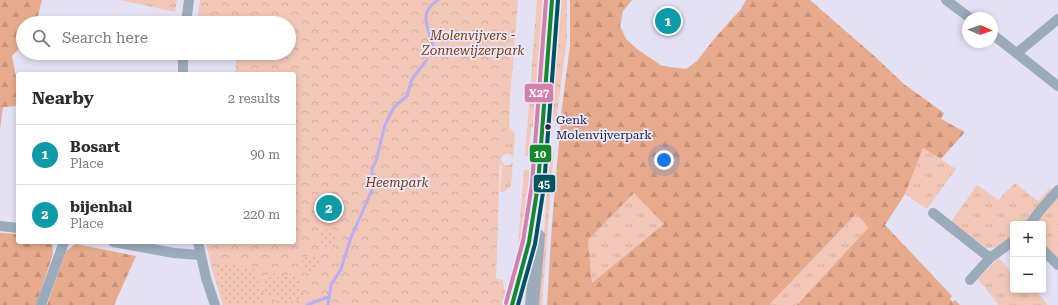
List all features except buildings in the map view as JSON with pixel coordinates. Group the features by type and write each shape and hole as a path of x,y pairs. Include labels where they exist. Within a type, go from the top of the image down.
{"main road":[{"path":"512,305 529,242 538,185 552,0"},
{"path":"532,305 540,208 538,185"}],"street":[{"path":"187,16 189,0"},
{"path":"946,0 962,12"},
{"path":"1017,53 1058,19"},
{"path":"998,39 1058,86"},
{"path":"183,60 183,72"},
{"path":"1032,221 1058,190"},
{"path":"933,213 990,258"},
{"path":"0,226 16,228"},
{"path":"970,280 990,258 1010,243"},
{"path":"41,305 63,244"},
{"path":"124,244 174,253 200,255"},
{"path":"198,244 200,255 215,305"},
{"path":"1046,253 1058,265"}],"green space":[{"path":"0,0 42,0 38,16 16,16 16,52 12,56 16,77 16,106 3,107 0,129"},
{"path":"120,0 177,0 175,12"},
{"name":"Heempark","path":"200,0 518,0 508,125 500,157 496,279 503,280 508,305 223,305 206,244 296,244 296,72 235,72 236,60 296,60 296,16 198,16"},
{"path":"537,0 546,0 538,112 531,128 528,156 525,156"},
{"path":"561,0 567,0 567,39 556,121 553,121 549,111 553,110"},
{"path":"570,0 632,0 623,11 620,26 626,39 637,49 662,66 686,69 697,61 714,39 741,9 746,0 810,0 904,84 944,113 941,119 965,132 941,159 923,148 905,194 885,225 952,296 950,299 953,302 955,300 960,305 797,305 869,227 856,214 769,305 547,305 562,107 570,46","holes":["634,193 664,224 592,283 588,240"]},
{"path":"444,102 505,118 510,110 509,127 515,134 513,158 510,154 507,154 503,156 501,160 503,164 507,165 510,165 513,162 511,186 504,192 500,192 502,166"},
{"path":"923,148 956,169 927,209 905,194"},
{"path":"554,149 542,305 538,305 549,168"},
{"path":"524,170 533,171 529,223 515,284"},
{"path":"1015,183 1038,201 1050,188 1052,190 1026,221 1010,221 1010,238 1002,245 995,248 987,248 951,222 977,185 998,200"},
{"path":"634,193 664,224 592,284 588,240"},
{"path":"1058,195 1058,259 1046,247 1046,221 1037,221"},
{"path":"856,214 870,227 797,305 769,305"},
{"path":"332,228 336,239 336,247 323,249 319,231"},
{"path":"0,233 16,234 16,244 52,244 53,254 36,305 0,305"},
{"path":"76,244 136,256 114,305 47,305 66,251"},
{"path":"320,255 321,268 304,273 301,257"},
{"path":"999,258 1010,271 1010,293 1038,293 1048,305 999,305 978,279"},
{"path":"241,262 242,268 253,267 267,305 226,305 215,265"},
{"path":"296,272 304,297 284,305 278,305 274,296 267,299 261,281 266,275 276,273 277,278"}],"waterway":[{"path":"431,56 434,49 426,23 426,17 431,5 438,0"},
{"path":"328,305 331,285 341,269 350,240 372,190 372,168 376,161 385,125 394,107 407,96 412,79 426,61"},
{"path":"307,305 329,297"}],"transit line":[{"name":"X27","path":"506,303 523,241 532,184 546,0"},
{"name":"10","path":"512,305 529,242 538,185 552,0"},
{"name":"45","path":"518,305 535,244 544,186 558,0"}],"place":[{"name":"Bosart","path":"668,21"},
{"name":"Genk Molenvijverpark","path":"548,127"},
{"name":"bijenhal","path":"329,208"}],"park label":[{"name":"Molenvijvers - Zonnewijzerpark","path":"473,42"}]}
